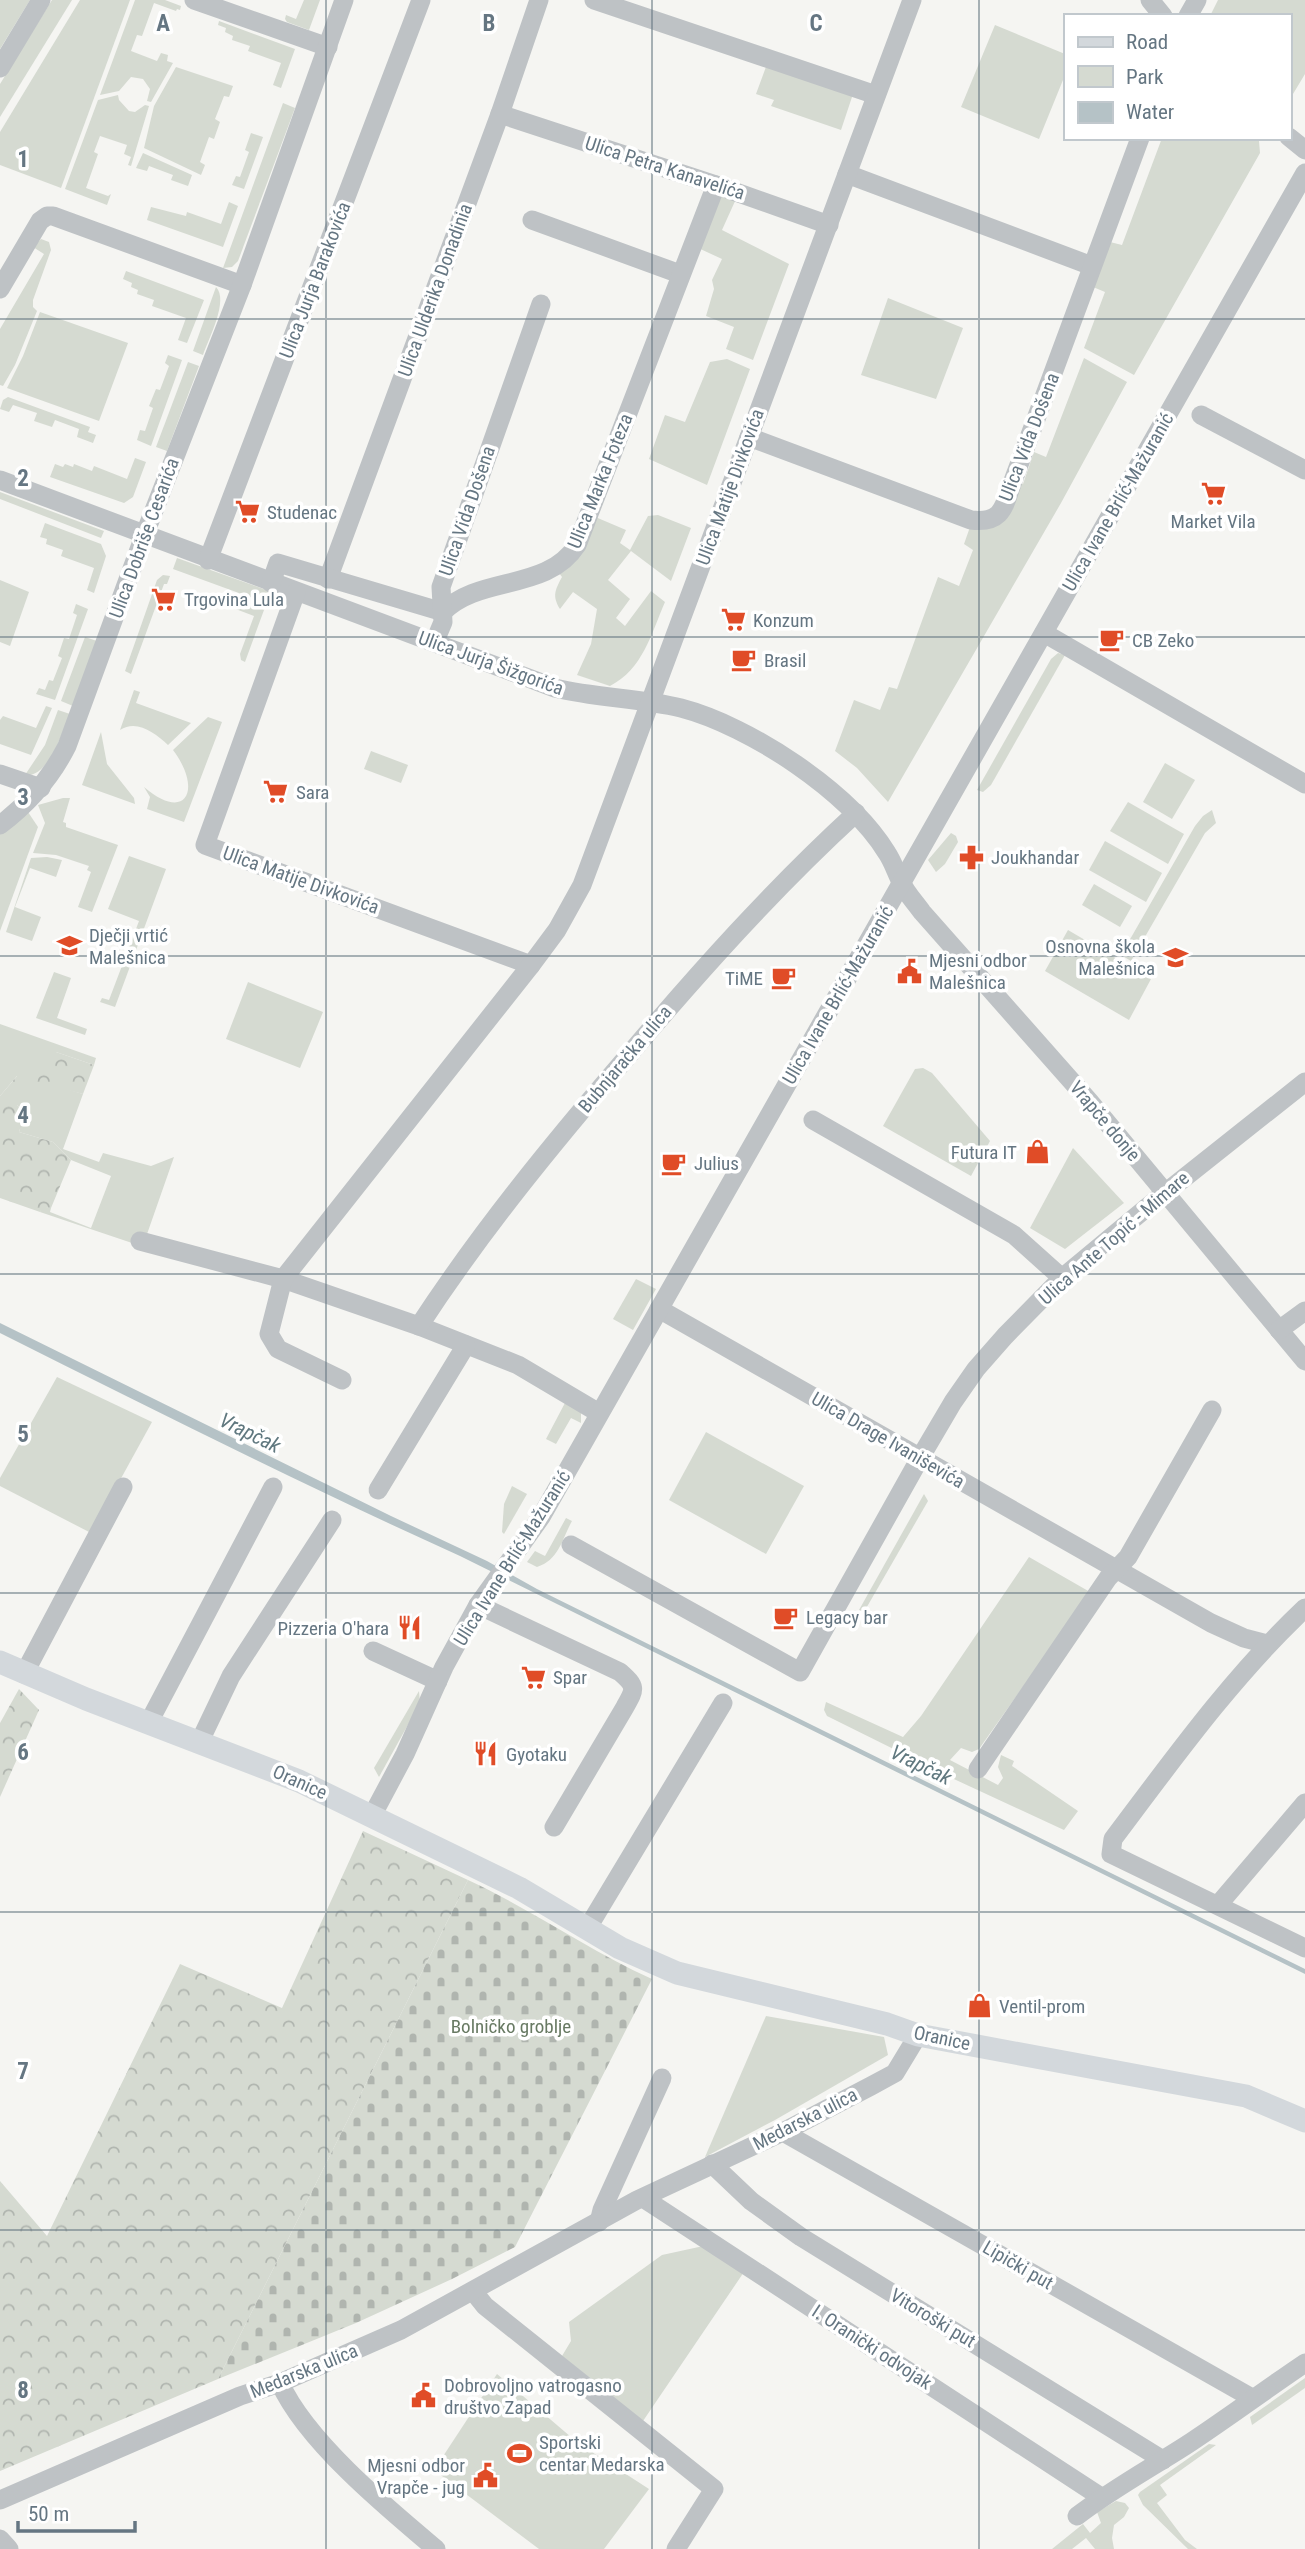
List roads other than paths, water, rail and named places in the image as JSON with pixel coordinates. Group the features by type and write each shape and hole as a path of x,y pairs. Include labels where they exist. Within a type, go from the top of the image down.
{"main road":[{"name":"Oranice","path":"0,1662 24,1674 299,1781 519,1888 620,1948 677,1973 887,2024 918,2035 1245,2096 1276,2106 1305,2120"}],"street":[{"path":"0,68 41,0"},
{"path":"194,0 328,47"},
{"name":"Ulica Dobriše Cesarića","path":"0,825 41,788 67,746 144,536 242,285 344,0"},
{"name":"Ulica Jurja Barakovića","path":"208,560 421,0"},
{"name":"Ulica Ulderika Donadinia","path":"328,579 500,114 539,0"},
{"path":"594,0 876,95"},
{"name":"Ulica Matije Divkovića","path":"283,1279 531,965 557,930 582,885 912,0"},
{"path":"1150,0 1161,14"},
{"name":"Ulica Petra Kanavelića","path":"500,114 829,225"},
{"path":"1291,139 1305,150"},
{"name":"Ulica Vida Došena","path":"749,437 971,520 993,519 1005,503 1139,140"},
{"path":"847,173 1092,266"},
{"name":"Ulica Ivane Brlić-Mažuranić","path":"372,1816 478,1605 534,1529 1305,173"},
{"name":"Ulica Marka Foteza","path":"443,612 459,598 549,571 570,556 577,545 716,185"},
{"path":"0,289 33,232 47,216 61,218 242,285"},
{"path":"532,220 680,274"},
{"name":"Ulica Vida Došena","path":"435,641 443,622 441,587 541,304"},
{"path":"1201,415 1305,470"},
{"name":"Ulica Jurja Šižgorića","path":"0,480 555,688 582,695 682,709 715,720 769,747 816,780 856,813 887,853 902,884"},
{"name":"Ulica Jurja Šižgorića","path":"271,583 278,563 443,612"},
{"name":"Ulica Matije Divkovića","path":"296,593 205,845 531,965"},
{"path":"1044,633 1305,784"},
{"path":"0,774 41,788"},
{"name":"Bubnjaračka ulica","path":"419,1326 456,1270 558,1138 661,1017 819,846 856,813"},
{"name":"Vrapče donje","path":"902,884 922,912 1090,1102 1305,1361"},
{"name":"Ulica Ante Topić - Mimare","path":"571,1545 800,1672 920,1458 976,1369 1062,1278 1305,1082"},
{"path":"813,1120 1014,1235 1062,1278"},
{"path":"140,1241 283,1279 419,1326 518,1364 600,1413"},
{"path":"283,1279 269,1334 272,1341 278,1349 342,1380"},
{"name":"Ulica Drage Ivaniševića","path":"659,1309 1211,1623 1244,1638 1267,1644"},
{"path":"1279,1330 1305,1311"},
{"path":"378,1490 466,1345"},
{"path":"978,1769 1108,1578 1128,1557 1212,1410"},
{"path":"24,1674 123,1487"},
{"path":"149,1722 273,1488"},
{"path":"200,1741 231,1676 332,1520"},
{"path":"478,1605 621,1672 633,1686 634,1691 554,1827"},
{"path":"1305,1608 1267,1644 1222,1695 1113,1839 1111,1854 1305,1948"},
{"path":"373,1651 438,1681"},
{"path":"587,1929 723,1703"},
{"path":"1218,1905 1305,1803"},
{"name":"Medarska ulica","path":"0,2500 240,2396 280,2384 401,2330 643,2198 783,2132 895,2073 918,2035"},
{"path":"599,2222 662,2078"},
{"name":"Lipički put","path":"783,2132 1252,2398"},
{"name":"Vitoroški put","path":"712,2164 751,2200 801,2237 1163,2460"},
{"name":"I. Oranički odvojak","path":"643,2198 1101,2497"},
{"path":"473,2291 485,2306 714,2489 676,2549"},
{"path":"1077,2516 1101,2497 1220,2423 1305,2363"},
{"path":"280,2384 313,2434 348,2470 436,2549"},
{"path":"0,2539 9,2549"}],"water":[{"path":"0,1323 487,1561 537,1589 1305,1969 1305,1974 460,1556 286,1475 114,1390 0,1333"}],"place":[{"name":"Market Vila","path":"1213,493"},
{"name":"Studenac","path":"247,512"},
{"name":"Trgovina Lula","path":"164,599"},
{"name":"Konzum","path":"733,620"},
{"name":"CB Zeko","path":"1112,640"},
{"name":"Brasil","path":"744,660"},
{"name":"Sara","path":"276,792"},
{"name":"Joukhandar","path":"971,857"},
{"name":"Dječji vrtić Malešnica","path":"69,946"},
{"name":"Osnovna škola Malešnica","path":"1175,957"},
{"name":"Mjesni odbor Malešnica","path":"909,971"},
{"name":"TiME","path":"783,978"},
{"name":"Futura IT","path":"1037,1152"},
{"name":"Julius","path":"674,1163"},
{"name":"Legacy bar","path":"786,1617"},
{"name":"Pizzeria O'hara","path":"409,1628"},
{"name":"Spar","path":"533,1677"},
{"name":"Gyotaku","path":"486,1754"},
{"name":"Ventil-prom","path":"979,2006"},
{"name":"Dobrovoljno vatrogasno društvo Zapad","path":"424,2396"},
{"name":"Sportski centar Medarska","path":"519,2453"},
{"name":"Mjesni odbor Vrapče - jug","path":"485,2476"}],"water label":[{"name":"Vrapčak","path":"250,1433"},
{"name":"Vrapčak","path":"921,1765"}],"park label":[{"name":"Bolničko groblje","path":"511,2026"}]}
